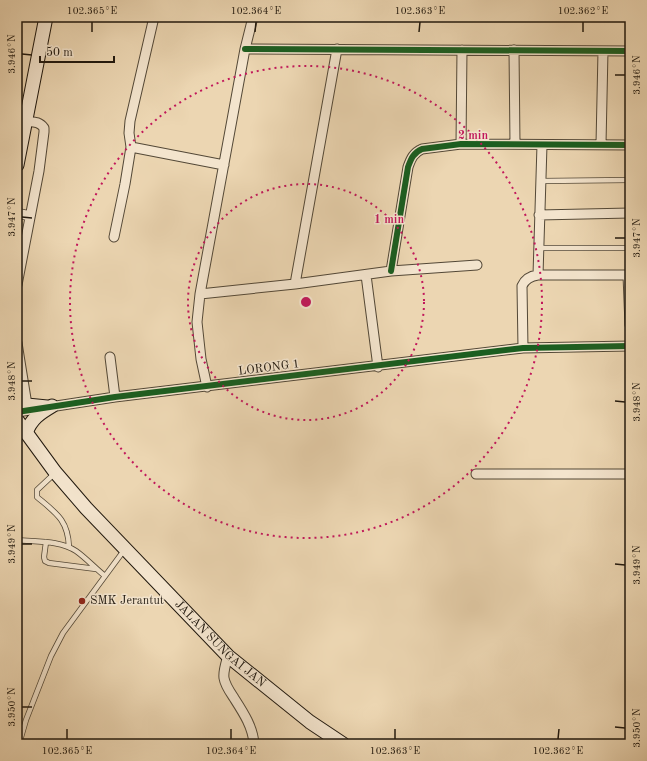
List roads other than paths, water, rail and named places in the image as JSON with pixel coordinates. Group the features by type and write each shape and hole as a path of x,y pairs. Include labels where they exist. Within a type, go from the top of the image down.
{"main road":[{"path":"17,164 21,121 46,17"},
{"path":"20,407 49,407"},
{"path":"26,433 33,420 39,413 49,407"},
{"name":"JALAN SUNGAI JAN","path":"17,420 55,472 86,508 228,656 310,722 343,744"}],"street":[{"path":"114,237 125,184 130,147 130,121 154,17"},
{"path":"207,387 201,359 197,322 200,294 245,49 253,17"},
{"path":"245,49 630,51"},
{"path":"295,284 337,49"},
{"path":"461,144 462,50"},
{"path":"514,50 515,144"},
{"path":"600,144 603,51"},
{"path":"17,285 39,171 44,128 37,122 21,121"},
{"path":"391,271 408,167 411,158 416,151 461,144 630,145"},
{"path":"538,275 542,145"},
{"path":"130,147 224,165"},
{"path":"17,213 30,216"},
{"path":"539,215 630,213"},
{"path":"200,294 295,284 391,271 477,265"},
{"path":"366,275 378,366"},
{"path":"523,348 522,286 527,278 532,276 629,275 630,325"},
{"path":"17,343 20,407"},
{"name":"LORONG 1","path":"49,407 115,397 523,348 630,346"},
{"path":"110,358 115,397"},
{"path":"476,474 630,474"},
{"path":"228,656 224,678 228,688 249,723 254,737 254,744"}],"lane":[{"path":"540,181 630,180"},
{"path":"538,248 630,248"},
{"path":"55,472 37,490 36,493 37,496 58,515 66,526 69,535 69,547"},
{"path":"17,540 46,542 69,547 76,551 105,576"},
{"path":"46,542 44,557 45,561 49,563 96,569"},
{"path":"19,744 26,720 51,656 63,633 125,550"}],"place":[{"name":"SMK Jerantut","path":"82,601"}]}
